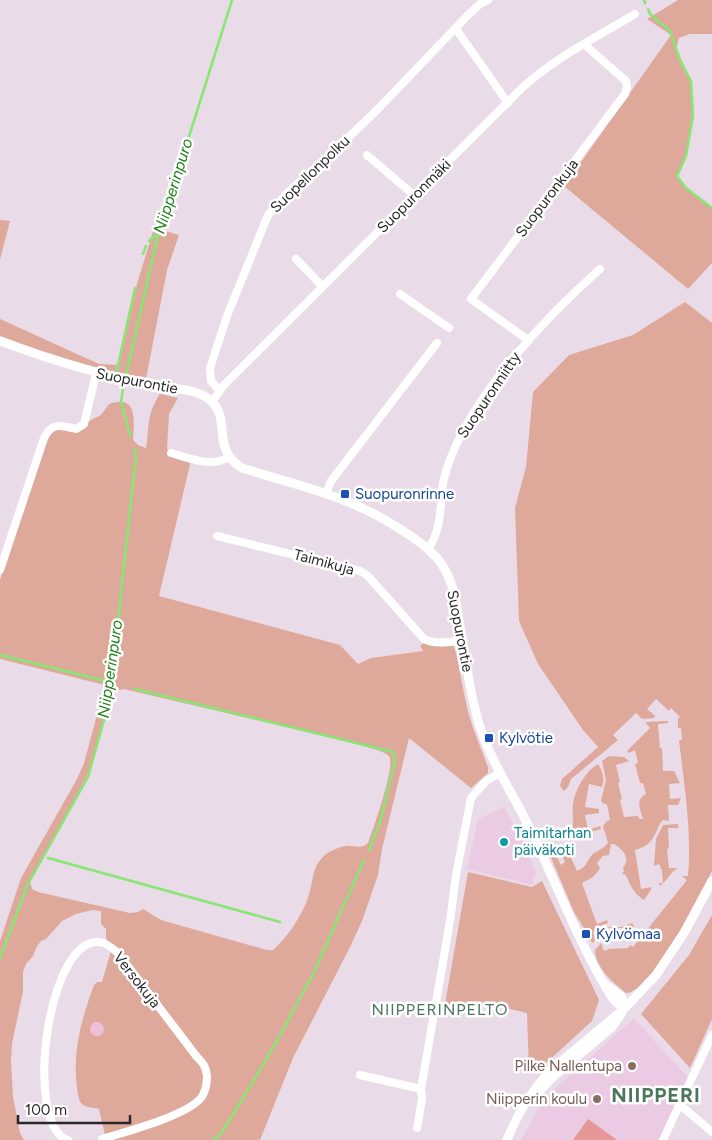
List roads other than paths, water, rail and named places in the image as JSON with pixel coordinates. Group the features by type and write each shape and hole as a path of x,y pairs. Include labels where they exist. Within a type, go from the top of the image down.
{"street":[{"name":"Suopellonpolku","path":"220,392 212,381 210,368 227,316 268,215 288,192 325,160 377,110 468,15 480,4 488,0"},
{"name":"Suopuronmäki","path":"212,402 223,386 322,286 538,74 635,14"},
{"path":"456,29 508,103"},
{"name":"Suopuronkuja","path":"528,340 471,299 625,94 626,81 584,45"},
{"path":"367,155 415,196"},
{"path":"296,260 322,286"},
{"name":"Suopuronniitty","path":"428,549 432,544 436,530 443,481 460,437 483,400 528,340 600,269"},
{"path":"400,294 449,328"},
{"name":"Suopurontie","path":"0,340 63,364 96,374 193,392 212,402"},
{"path":"326,493 336,474 437,343"},
{"path":"0,570 48,431 60,425 76,429 84,424 96,374"},
{"path":"171,453 212,462 229,457 224,448 220,417 212,402"},
{"name":"Suopurontie","path":"229,457 242,468 326,493 362,507 416,539 428,549 445,570 456,598 471,688 480,726 490,754 533,835 578,937 604,984 622,997 625,1008"},
{"name":"Taimikuja","path":"217,536 360,570 428,642 462,640"},
{"path":"417,1128 421,1106 421,1089 450,921 456,875 471,798 486,781 500,772"},
{"path":"507,1140 528,1101 612,1026 625,1008 669,958 712,881"},
{"name":"Versokuja","path":"68,1140 59,1136 55,1131 48,1106 44,1076 46,1030 52,1004 70,962 78,951 98,942 117,952 197,1057 206,1066 207,1083 205,1092 200,1099 189,1108 140,1128 102,1140 93,1140"},
{"path":"663,1140 712,1035"},
{"path":"360,1075 421,1089"},
{"path":"679,1104 712,1132"}],"waterway":[{"name":"Niipperinpuro","path":"126,375 158,235 232,0"},
{"path":"648,9 650,14 670,31 680,60 691,81 693,116 686,156 677,176 686,188 712,208"},
{"path":"149,241 158,235"},
{"path":"143,254 146,246"},
{"path":"116,374 135,288"},
{"name":"Niipperinpuro","path":"123,389 121,401 130,436"},
{"name":"Niipperinpuro","path":"0,958 28,884 88,777 109,702 136,456 134,449"},
{"path":"0,655 110,682"},
{"path":"135,689 393,752 395,761 380,822 369,850"},
{"path":"48,858 280,922"},
{"path":"214,1140 220,1135 277,1041 315,970 364,860"}],"place":[{"name":"Suopuronrinne","path":"345,494"},
{"name":"Kylvötie","path":"489,738"},
{"name":"Taimitarhan päiväkoti","path":"504,842"},
{"name":"Kylvömaa","path":"586,934"},
{"name":"Pilke Nallentupa","path":"632,1066"},
{"name":"Niipperin koulu","path":"597,1099"}],"district":[{"name":"NIIPPERINPELTO","path":"440,1009"},
{"name":"NIIPPERI","path":"656,1095"}]}
